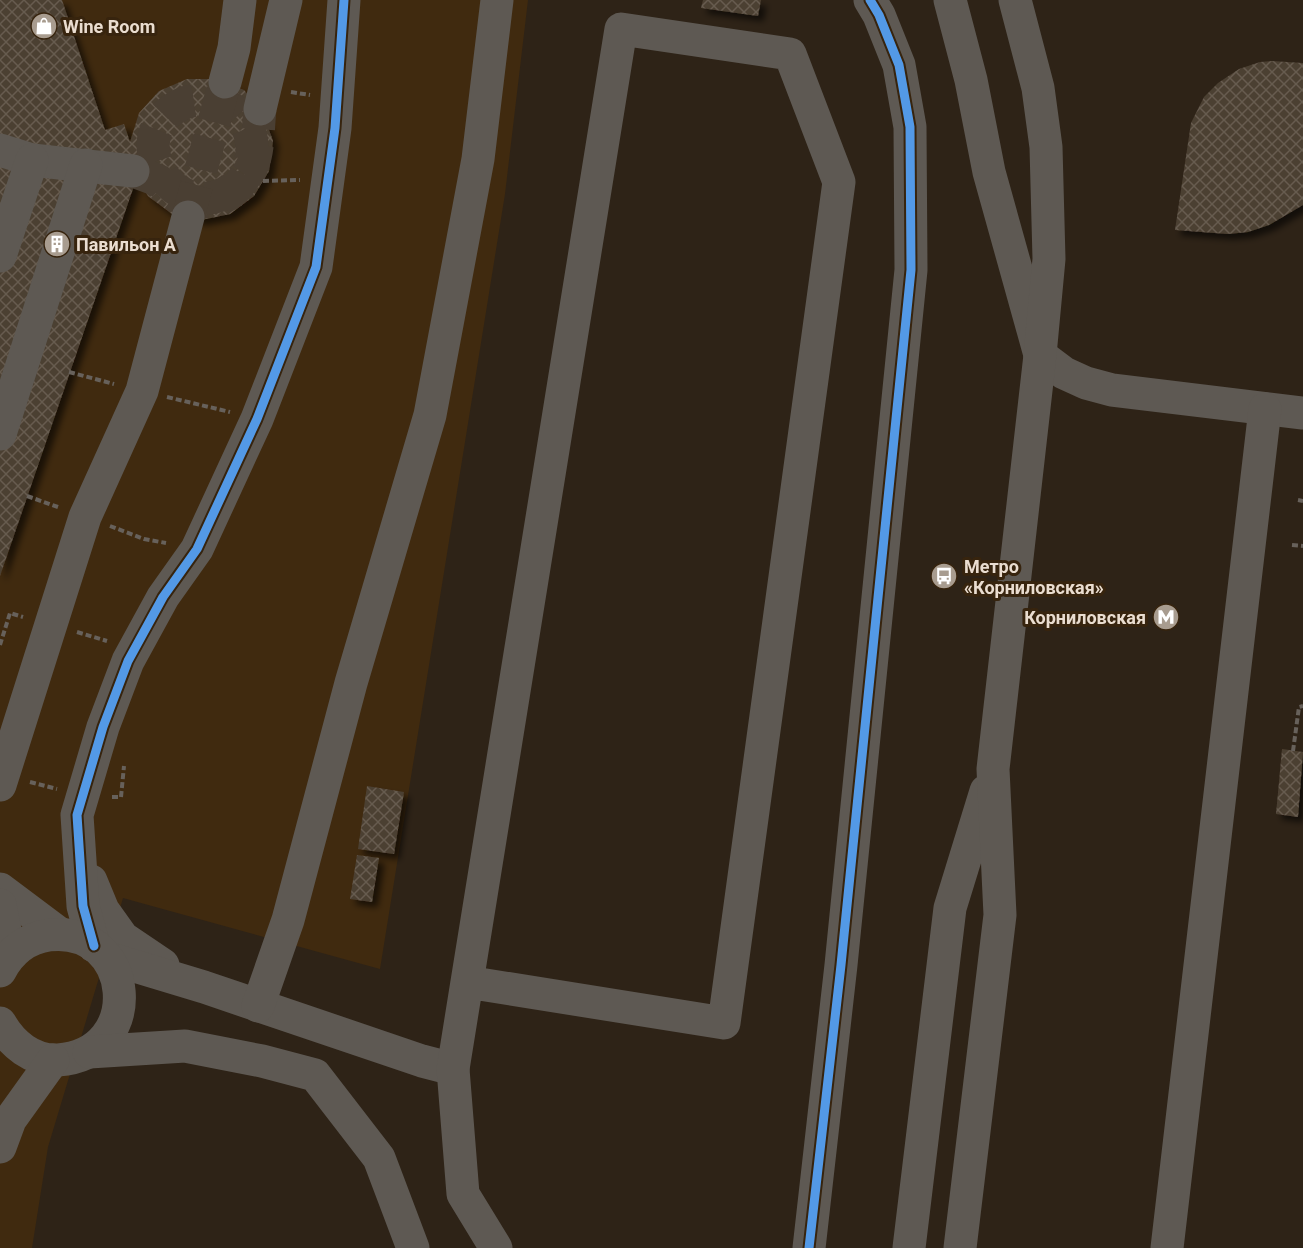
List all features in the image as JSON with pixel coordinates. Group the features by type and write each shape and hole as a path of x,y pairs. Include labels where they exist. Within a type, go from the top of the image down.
{"street":[{"path":"225,82 234,48 240,0"},
{"path":"260,109 286,0"},
{"path":"0,1023 7,1035 19,1047 34,1056 53,1060 71,1059 89,1052 103,1041 120,1010 120,991 116,974 101,952 83,906 77,815 103,727 128,661 163,597 196,549 257,419 316,267 335,128 344,0"},
{"path":"258,1006 288,920 351,683 430,415 478,159 497,0"},
{"path":"808,1248 842,965 911,270 910,126 899,65 887,32 870,0"},
{"path":"950,0 971,80 989,172 1040,355 1064,373 1086,383 1112,390 1303,413"},
{"path":"960,1248 1000,915 993,770 1040,355 1048,259 1046,147 1038,88 1015,0"},
{"path":"467,982 724,1023 839,182 790,54 621,29 467,982 453,1069 463,1194 496,1248"},
{"path":"0,150 32,160 133,171"},
{"path":"0,256 32,160"},
{"path":"0,434 86,165"},
{"path":"0,785 85,517 142,391 188,217"},
{"path":"1167,1248 1265,409"},
{"path":"909,1248 951,908 993,770"},
{"path":"77,815 80,850 91,880 103,910 123,938 160,963 204,987"},
{"path":"0,889 60,934"},
{"path":"0,905 5,963"},
{"path":"5,963 23,944 39,937 60,934 78,938 101,952 422,1061 453,1069"},
{"path":"89,1052 185,1046 262,1061 315,1075 379,1158 413,1248"},
{"path":"0,1147 10,1120 53,1060"}],"path":[{"path":"69,372 257,419"},
{"path":"27,496 144,538 196,549"},
{"path":"1292,545 1303,546"},
{"path":"1293,751 1299,707 1303,706"}],"shaded area":[{"path":"0,0 528,0 505,194 380,969 123,898 48,1147 32,1248 0,1248"}],"building":[{"name":"Павильон А","path":"0,0 62,0 105,130 124,124 130,142 139,113 159,91 187,79 216,79 244,90 263,113 273,141 269,171 254,196 230,214 201,220 172,214 148,196 137,177 0,576"},
{"path":"703,0 761,0 758,16 701,8"},
{"path":"1260,62 1303,63 1303,205 1269,225 1248,232 1228,234 1175,230 1191,123 1204,97 1218,83 1239,69"},
{"path":"1282,749 1303,752 1298,817 1276,814"},
{"path":"367,786 404,792 394,854 358,849"},
{"path":"357,855 379,858 372,902 350,899"}],"tunnel":[{"path":"188,217 225,82"},
{"path":"133,171 159,181 184,200 213,201 232,192 244,177 251,159 251,140 245,122 232,108 207,100 187,102 163,119 154,136 154,154 160,171 172,186 187,195 205,199 230,190 238,184 242,181 248,173 256,151 260,109"}],"cycle path":[{"path":"94,946 83,906 77,815 103,727 128,661 163,597 197,549 257,419 316,267 335,128 344,0"},
{"path":"809,1248 841,965 911,270 910,127 899,65 879,15 870,0"}],"place":[{"name":"Wine Room","path":"44,26"},
{"name":"Павильон А","path":"57,244"},
{"name":"Метро «Корниловская»","path":"944,576"},
{"name":"Корниловская","path":"1166,617"}]}
